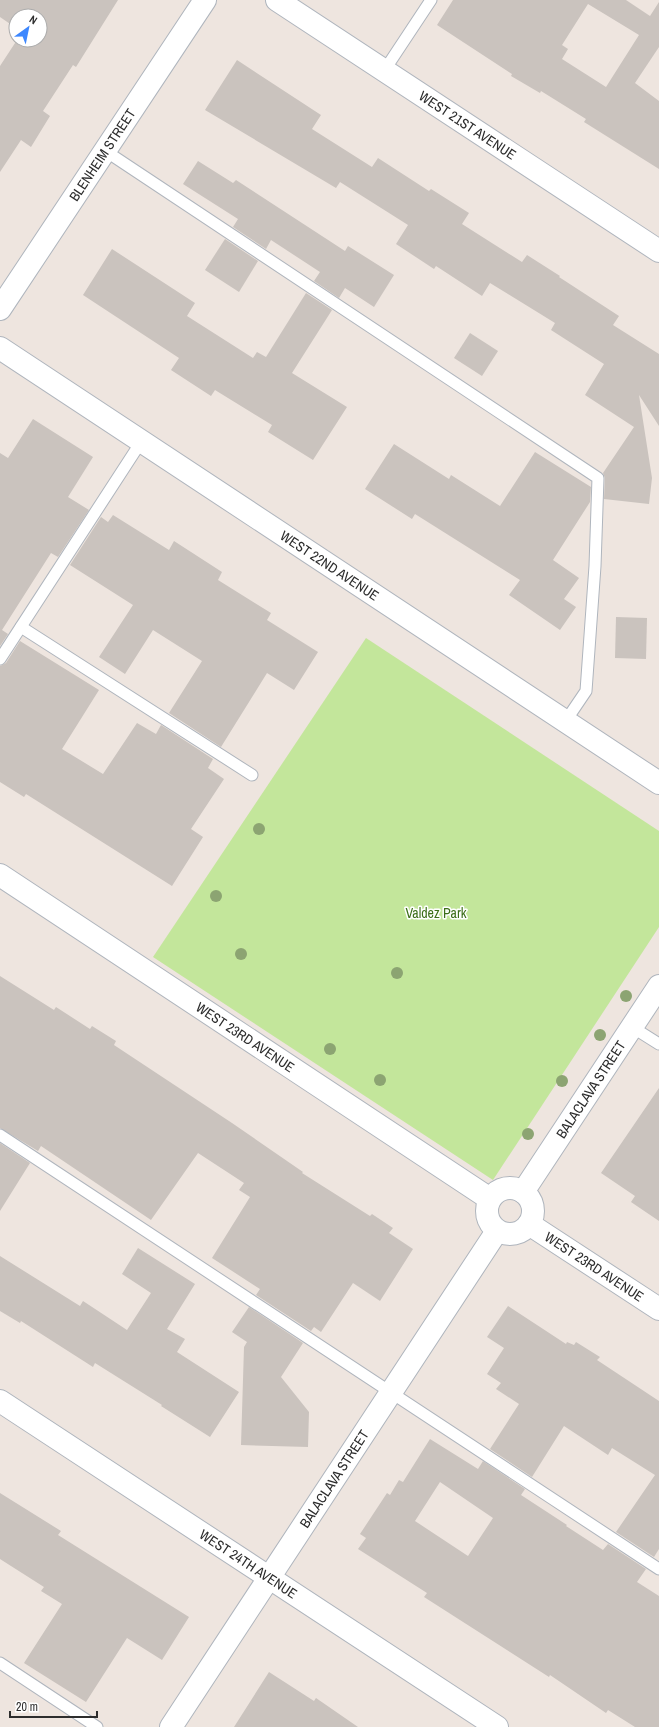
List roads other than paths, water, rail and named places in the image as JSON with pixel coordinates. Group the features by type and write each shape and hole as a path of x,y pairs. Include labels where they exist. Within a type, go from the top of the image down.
{"street":[{"name":"BLENHEIM STREET","path":"0,310 104,150 205,0"},
{"name":"WEST 21ST AVENUE","path":"277,0 659,251"},
{"name":"WEST 22ND AVENUE","path":"0,348 659,783"},
{"name":"WEST 23RD AVENUE","path":"0,876 490,1198"},
{"name":"BALACLAVA STREET","path":"523,1192 659,986"},
{"path":"505,1188 514,1188 523,1192 530,1198 533,1206 533,1216 529,1224 523,1230 515,1234 506,1234 497,1231 491,1225 487,1216 487,1208 490,1198 496,1192 505,1188"},
{"name":"WEST 23RD AVENUE","path":"529,1224 659,1309"},
{"name":"BALACLAVA STREET","path":"171,1727 497,1231"},
{"name":"WEST 24TH AVENUE","path":"0,1401 497,1727"}],"lane":[{"path":"384,71 431,0"},
{"path":"104,150 598,478 595,566 586,691 565,722"},
{"path":"0,659 141,442"},
{"path":"21,627 252,775"},
{"path":"632,1027 659,1044"},
{"path":"0,1135 659,1569"},
{"path":"0,1663 97,1727"}],"park label":[{"name":"Valdez Park","path":"436,913"}]}
